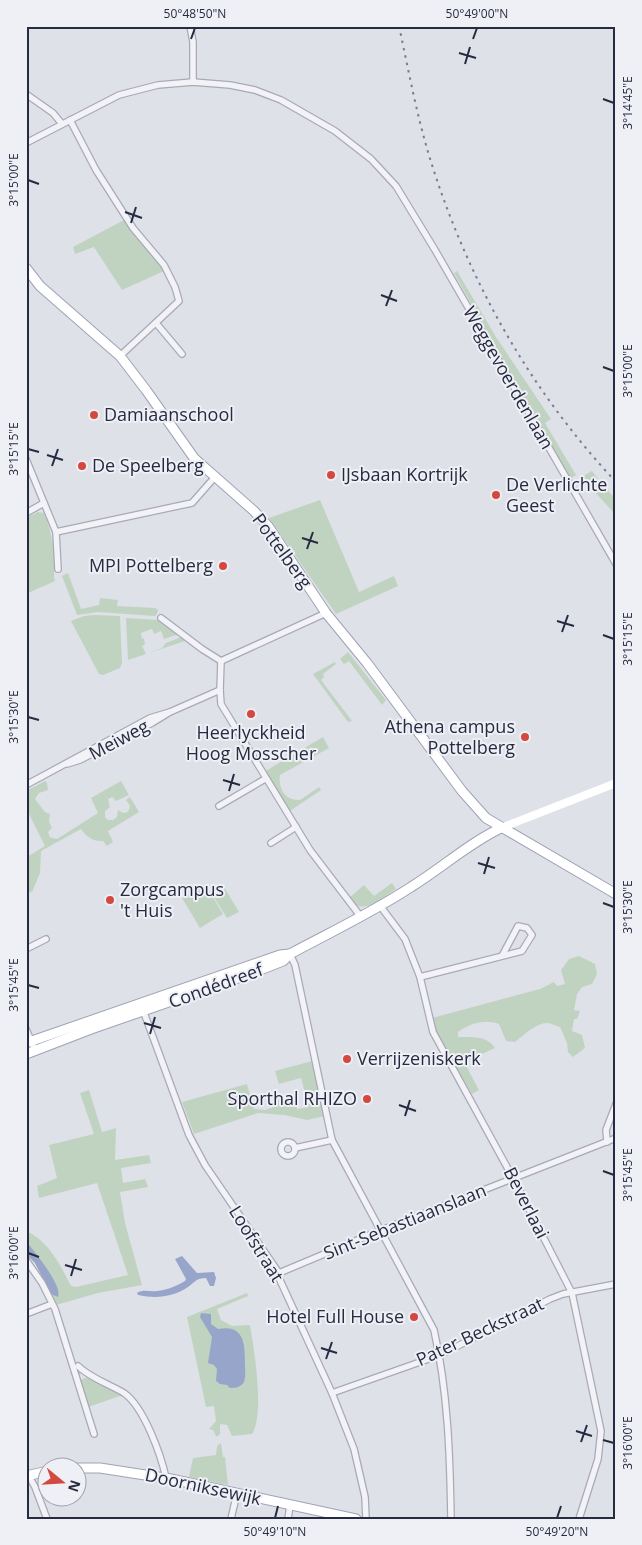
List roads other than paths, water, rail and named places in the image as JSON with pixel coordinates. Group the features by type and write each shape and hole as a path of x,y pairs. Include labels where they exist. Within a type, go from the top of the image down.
{"main road":[{"name":"Pottelberg","path":"26,268 40,286 120,356 141,382 194,458 214,478 254,511 268,526 326,613 462,790 486,818 616,894"},
{"name":"Condédreef","path":"29,1042 256,972 283,961 290,954 380,907 486,834 501,828"},
{"name":"Condédreef","path":"31,1052 143,1007"},
{"name":"Doorniksewijk","path":"88,1468 100,1468 166,1478 356,1519"}],"street":[{"path":"190,26 193,42 194,82"},
{"name":"Weggevoerdenlaan","path":"26,143 120,95 158,85 194,82 224,84 255,90 281,100 335,131 370,159 396,186 616,564"},
{"path":"26,94 53,113 62,124"},
{"path":"70,120 96,170 132,228 158,257 175,287 179,301 120,356"},
{"path":"156,323 182,354"},
{"path":"26,459 56,532 58,569"},
{"path":"56,532 192,502 214,478"},
{"path":"26,513 44,503"},
{"path":"221,661 326,613"},
{"path":"160,618 221,661"},
{"path":"221,661 221,704 310,850 361,916"},
{"name":"Meiweg","path":"26,785 67,764 80,760 170,712 220,690"},
{"path":"219,806 265,779"},
{"path":"501,828 616,783"},
{"path":"272,843 296,827"},
{"name":"Beverlaai","path":"380,907 405,939 420,977 434,1032 572,1292 601,1431 598,1459 579,1519"},
{"path":"420,977 522,951 532,935 527,928 518,926 502,956"},
{"path":"26,949 46,939"},
{"path":"290,954 295,965 332,1140 379,1231 434,1330 440,1356 448,1428 451,1519"},
{"name":"Loofstraat","path":"143,1007 189,1136 205,1165 279,1273 279,1278 332,1393 354,1449 361,1473 366,1519"},
{"path":"26,1029 31,1052"},
{"path":"607,1142 606,1130 616,1104"},
{"name":"Sint-Sebastiaanslaan","path":"279,1273 379,1231 616,1138"},
{"path":"295,1148 332,1140"},
{"path":"26,1260 42,1283 52,1304 94,1434"},
{"name":"Pater Beckstraat","path":"332,1393 440,1356 550,1299 572,1292 616,1284"},
{"path":"26,1314 52,1304"},
{"path":"78,1366 85,1373 109,1384 132,1400 141,1413 162,1460 166,1478"},
{"path":"27,1474 47,1519"},
{"path":"231,1519 237,1493"},
{"path":"288,1519 290,1506"}],"water":[{"path":"26,1241 52,1277 56,1285 58,1297 51,1294 35,1263 26,1254"},
{"path":"182,1256 197,1273 214,1272 216,1278 214,1286 210,1286 206,1278 203,1278 170,1295 151,1297 138,1295 137,1293 144,1291 164,1290 185,1281 186,1279 175,1259"},
{"path":"201,1313 211,1314 211,1324 218,1329 227,1328 234,1330 242,1338 245,1350 245,1376 244,1382 240,1386 230,1388 216,1381 217,1369 214,1365 208,1363 212,1337 200,1317"}],"railway":[{"path":"399,26 428,152 443,198 481,286 503,328 528,369 584,446 616,482"}],"place":[{"name":"Damiaanschool","path":"94,415"},
{"name":"De Speelberg","path":"82,466"},
{"name":"IJsbaan Kortrijk","path":"331,475"},
{"name":"De Verlichte Geest","path":"496,495"},
{"name":"MPI Pottelberg","path":"223,566"},
{"name":"Heerlyckheid Hoog Mosscher","path":"251,714"},
{"name":"Athena campus Pottelberg","path":"525,737"},
{"name":"Zorgcampus 't Huis","path":"110,900"},
{"name":"Verrijzeniskerk","path":"347,1059"},
{"name":"Sporthal RHIZO","path":"367,1099"},
{"name":"Hotel Full House","path":"414,1317"}]}
